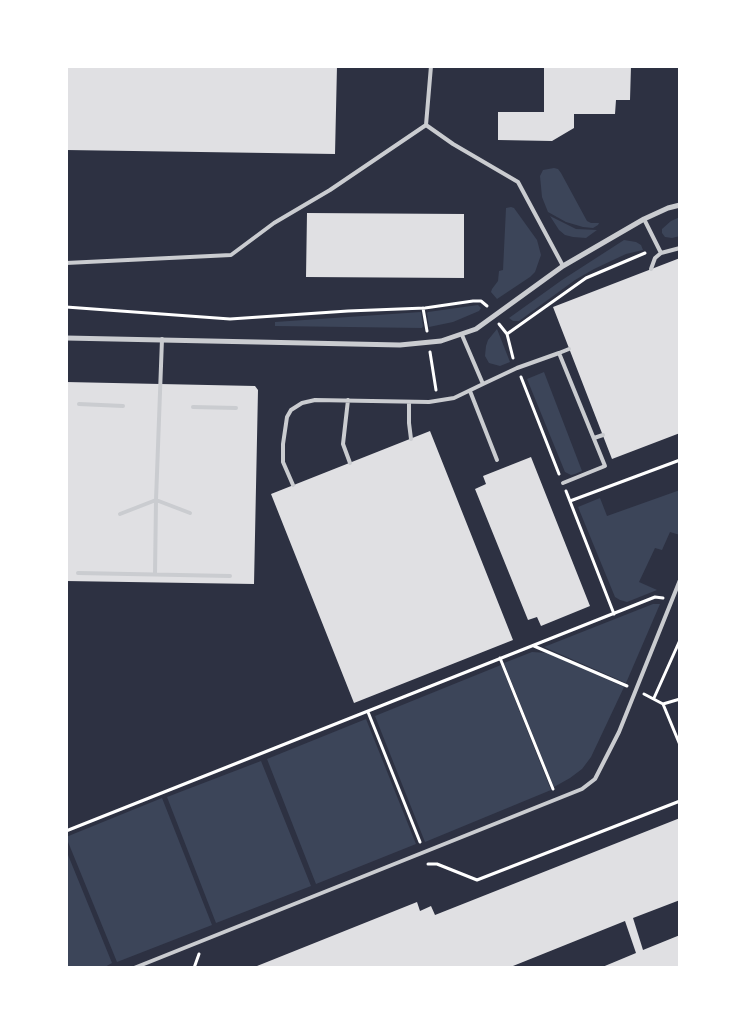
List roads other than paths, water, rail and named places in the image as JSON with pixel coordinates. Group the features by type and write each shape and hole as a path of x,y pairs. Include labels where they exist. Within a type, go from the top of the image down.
{"street":[{"path":"66,338 400,345 441,341 476,329 563,266 644,219 668,208 680,205"}],"lane":[{"path":"426,125 431,66"},
{"path":"66,263 231,255 274,223 330,190 426,125"},
{"path":"426,125 453,144 518,182 563,266"},
{"path":"644,219 661,253"},
{"path":"651,269 655,258 661,253 680,248"},
{"path":"462,335 483,384"},
{"path":"155,574 162,339"},
{"path":"293,485 283,462 283,444 287,417 291,410 302,403 315,400 429,402 454,398 517,368 569,349"},
{"path":"559,353 605,466 563,482"},
{"path":"470,391 497,460"},
{"path":"348,400 343,444 350,463"},
{"path":"409,402 409,423 412,438"},
{"path":"80,404 122,406"},
{"path":"193,407 236,408"},
{"path":"594,438 603,435"},
{"path":"120,514 156,500 190,513"},
{"path":"78,573 230,576"},
{"path":"134,968 582,789 595,779 607,759 680,580"}]}
